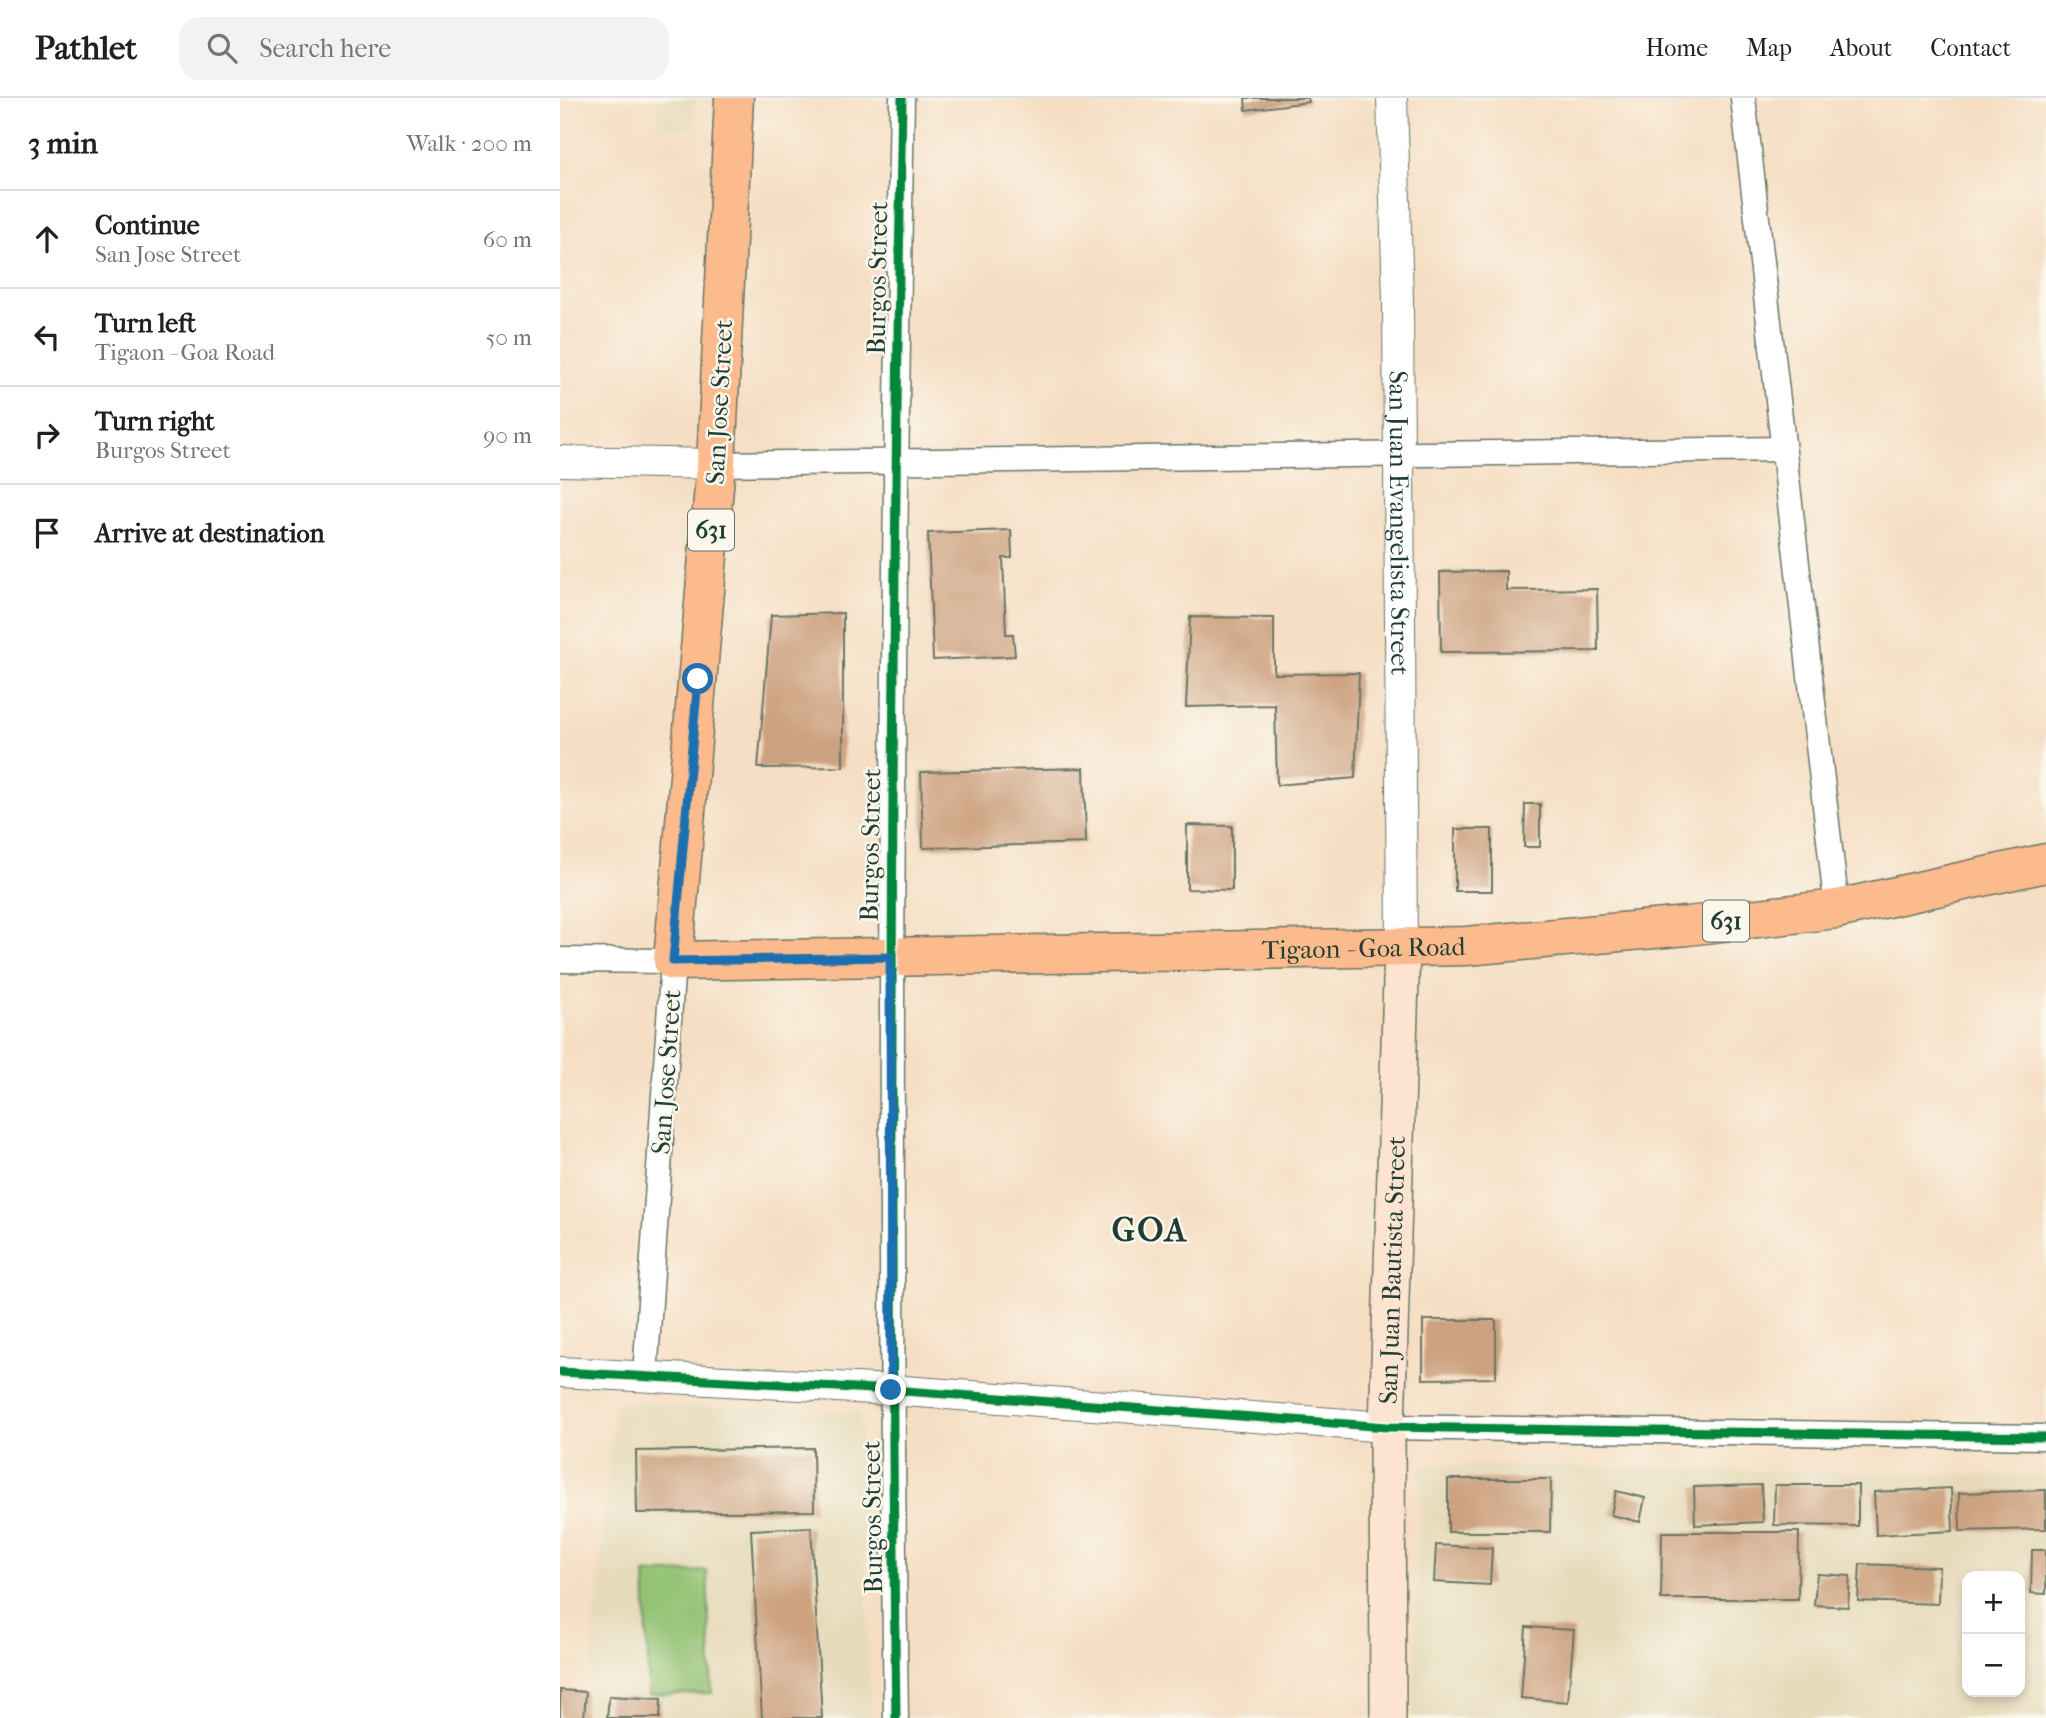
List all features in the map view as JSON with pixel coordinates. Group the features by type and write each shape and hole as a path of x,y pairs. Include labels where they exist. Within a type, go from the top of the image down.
{"main road":[{"name":"San Jose Street","path":"673,961 716,464 734,98"},
{"name":"Tigaon - Goa Road","path":"673,961 1466,946 1838,909 2046,863"},
{"name":"San Juan Bautista Street","path":"1388,1718 1387,1427 1402,948"}],"street":[{"name":"Burgos Street","path":"896,1718 891,1390 890,957 902,98"},
{"name":"San Juan Evangelista Street","path":"1392,98 1398,300 1402,948"},
{"path":"1743,98 1838,909"},
{"path":"560,461 716,464 1783,449"},
{"path":"560,960 673,961"},
{"name":"San Jose Street","path":"645,1376 673,961"},
{"path":"560,1372 891,1390 1387,1427 2046,1437"}],"shaded area":[{"path":"657,98 696,99 695,128 658,129"},
{"path":"615,1402 860,1413 871,1718 586,1718"},
{"path":"1421,1464 2046,1476 2046,1718 1413,1718"}],"green space":[{"path":"707,1571 712,1693 649,1695 645,1574"}],"building":[{"path":"1245,98 1308,98 1309,102 1246,110"},
{"path":"1011,530 1012,558 1003,558 1006,634 1013,634 1015,656 933,660 928,533"},
{"path":"1506,571 1506,590 1597,589 1598,651 1441,652 1440,572"},
{"path":"843,613 843,767 758,768 771,615"},
{"path":"1190,617 1274,618 1274,674 1359,673 1355,778 1277,785 1275,705 1186,707"},
{"path":"1084,768 1086,843 923,848 921,772"},
{"path":"1525,804 1540,804 1540,847 1524,847"},
{"path":"1187,825 1232,826 1232,890 1187,889"},
{"path":"1455,829 1492,829 1492,891 1455,891"},
{"path":"1423,1320 1496,1320 1496,1378 1423,1379"},
{"path":"813,1448 814,1511 637,1513 636,1451"},
{"path":"1448,1479 1551,1479 1550,1532 1448,1532"},
{"path":"1761,1485 1763,1522 1695,1525 1694,1487"},
{"path":"1775,1485 1858,1485 1858,1526 1774,1525"},
{"path":"1951,1488 1953,1531 1876,1535 1874,1492"},
{"path":"2046,1490 2046,1529 1960,1531 1959,1493"},
{"path":"1616,1491 1645,1498 1640,1522 1611,1515"},
{"path":"811,1527 822,1718 762,1718 751,1530"},
{"path":"1662,1532 1799,1532 1798,1599 1661,1599"},
{"path":"1436,1545 1492,1548 1490,1585 1434,1582"},
{"path":"2032,1550 2046,1550 2046,1594 2031,1593"},
{"path":"1860,1564 1939,1567 1938,1604 1858,1601"},
{"path":"1817,1574 1850,1576 1848,1607 1814,1605"},
{"path":"1526,1627 1574,1630 1568,1702 1521,1698"},
{"path":"560,1690 586,1692 584,1718 560,1718"},
{"path":"609,1696 661,1699 660,1718 607,1718"}],"cycle path":[{"path":"896,1718 892,908 902,98"},
{"path":"560,1372 891,1390 1387,1427 2046,1437"}],"district":[{"name":"GOA","path":"1150,1229"}],"route":[{"path":"698,679 673,961 890,957 891,1390"}]}
